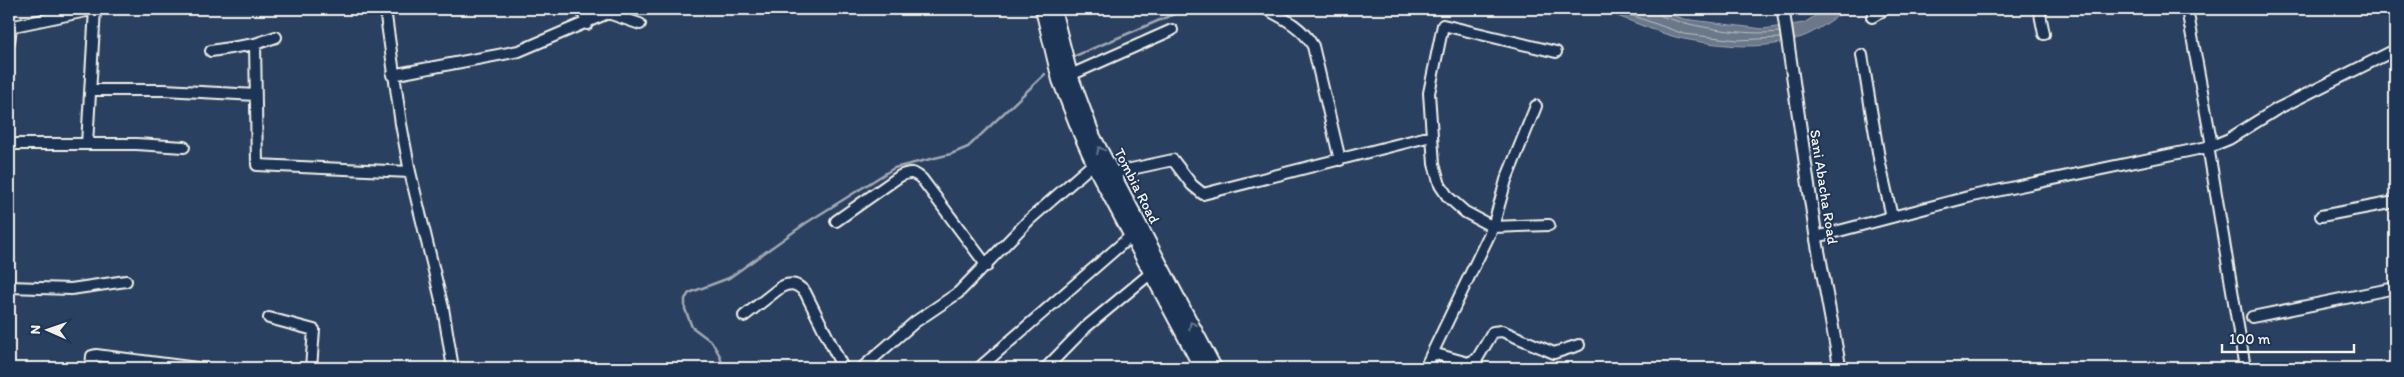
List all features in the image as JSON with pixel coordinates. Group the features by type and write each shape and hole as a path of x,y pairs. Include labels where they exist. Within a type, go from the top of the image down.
{"main road":[{"name":"Tombia Road","path":"1043,9 1065,77 1102,171 1198,366"},
{"name":"Tombia Road","path":"1053,9 1065,77 1093,137 1102,171 1214,368"}],"street":[{"path":"9,42 10,27 95,9 87,144"},
{"path":"385,9 392,75 410,172 444,308 453,368"},
{"path":"582,9 587,24"},
{"path":"1266,9 1297,25 1307,35 1312,46 1340,160"},
{"path":"1872,17 1885,9"},
{"path":"2039,9 2044,34"},
{"path":"2186,9 2245,368"},
{"name":"Sani Abacha Road","path":"1783,10 1816,237 1840,368"},
{"path":"392,75 520,51 608,14 640,24"},
{"path":"1549,225 1493,226 1464,212 1448,197 1440,185 1434,164 1429,94 1443,24 1556,52"},
{"path":"1065,77 1172,30"},
{"path":"211,51 255,44 276,37"},
{"path":"255,44 257,165 410,172"},
{"path":"1816,237 1972,196 2210,146 2229,139 2277,109 2395,50"},
{"path":"1862,55 1880,164 1892,217"},
{"path":"91,90 164,90 256,95"},
{"path":"1425,368 1493,226 1506,180 1536,106"},
{"path":"862,368 915,322 958,294 1029,220 1102,171 1173,160 1192,185 1203,194 1431,136"},
{"path":"9,144 184,147"},
{"path":"836,221 909,171 922,179 986,266"},
{"path":"2321,216 2395,202"},
{"path":"979,368 1132,235"},
{"path":"1046,368 1086,326 1151,273"},
{"path":"9,287 70,289 126,282"},
{"path":"744,316 782,287 789,284 797,284 805,292 843,368"},
{"path":"2252,317 2395,288"},
{"path":"270,318 310,327 314,330 311,368"},
{"path":"1432,353 1468,363 1476,359 1493,332 1502,331 1554,353 1579,345"},
{"path":"91,368 92,356 96,355 197,368"}],"water":[{"path":"1597,9 1656,9 1684,19 1763,29 1804,23 1826,9 1847,9 1820,28 1802,37 1774,44 1743,46 1713,44 1674,37"}],"waterway":[{"path":"1075,56 1186,9"},
{"path":"723,368 720,356 712,342 692,327 685,309 685,299 689,293 729,278 806,223 894,168 951,154 968,147 1045,74"}]}
